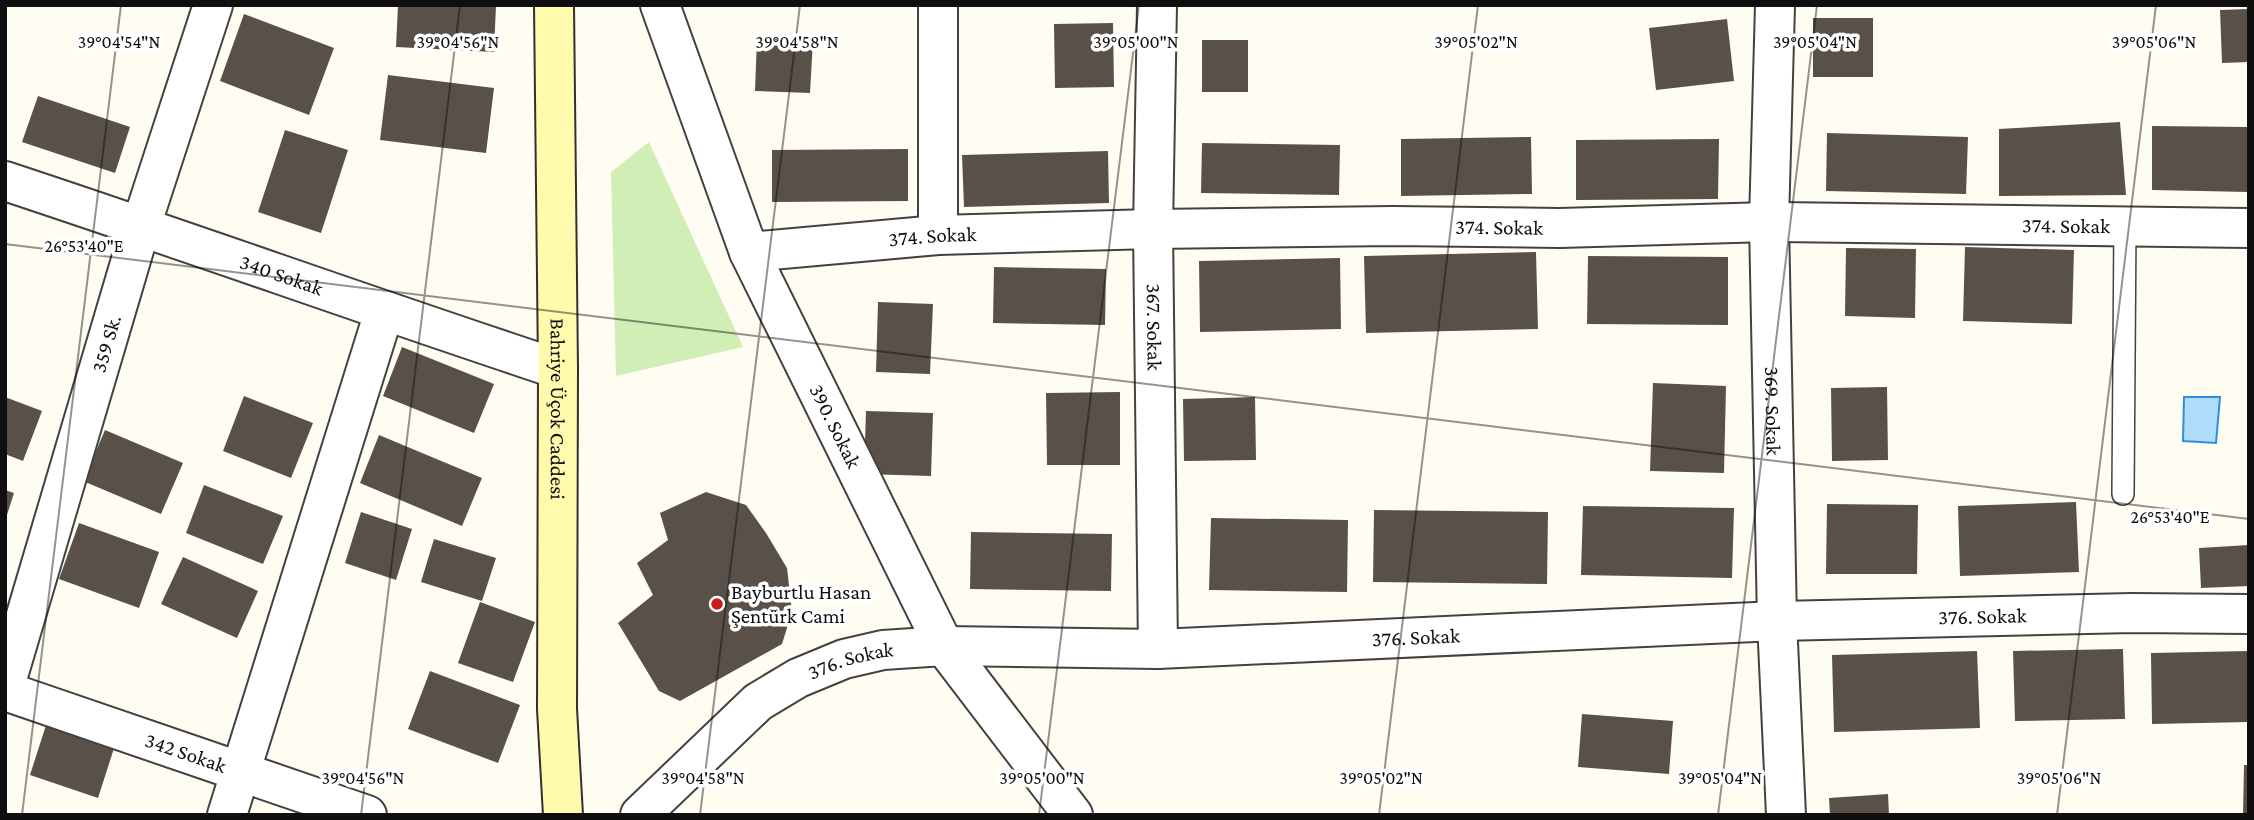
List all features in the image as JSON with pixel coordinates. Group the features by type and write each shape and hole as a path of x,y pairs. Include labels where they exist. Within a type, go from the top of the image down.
{"street":[{"name":"359 Sk.","path":"5,685 141,226 213,5"},
{"name":"Bahriye Üçok Caddesi","path":"554,5 558,369 557,709 563,815"},
{"name":"390. Sokak","path":"660,5 749,252 944,646 1073,815"},
{"path":"937,235 938,5"},
{"name":"367. Sokak","path":"1157,5 1153,229 1158,649"},
{"name":"369. Sokak","path":"1775,5 1769,222 1777,621 1786,815"},
{"name":"340 Sokak","path":"5,181 558,369"},
{"name":"374. Sokak","path":"749,252 937,235 1153,229 1393,226 1560,228 1769,222 2125,224 2249,228"},
{"path":"227,815 384,312"},
{"name":"376. Sokak","path":"640,815 758,702 798,678 844,659 870,653 944,646 1158,649 1777,621 2132,612 2249,614"},
{"name":"342 Sokak","path":"5,691 367,815"}],"lane":[{"path":"2123,494 2125,224"}],"green space":[{"path":"649,142 743,347 616,376 611,172"}],"water":[{"path":"2184,397 2220,397 2216,443 2183,441"}],"building":[{"path":"398,5 496,5 494,52 396,47"},
{"path":"2249,9 2249,62 2222,63 2220,10"},
{"path":"244,14 334,48 309,115 220,81"},
{"path":"1813,18 1873,18 1873,77 1813,77"},
{"path":"1727,19 1734,81 1656,90 1649,28"},
{"path":"1113,23 1114,87 1055,88 1054,24"},
{"path":"757,38 813,40 810,93 755,91"},
{"path":"1202,40 1248,40 1248,92 1202,92"},
{"path":"388,75 494,88 486,153 380,140"},
{"path":"38,96 130,127 115,173 22,142"},
{"path":"2120,122 2126,195 1999,196 1999,129"},
{"path":"2152,126 2249,127 2249,192 2152,190"},
{"path":"285,130 348,150 321,233 258,212"},
{"path":"1827,133 1968,137 1966,194 1826,191"},
{"path":"1531,137 1532,194 1401,196 1401,139"},
{"path":"1719,139 1718,199 1576,200 1576,140"},
{"path":"1202,143 1340,145 1339,195 1201,193"},
{"path":"908,149 908,201 772,202 772,150"},
{"path":"1108,151 1109,203 964,207 962,155"},
{"path":"1965,247 2074,250 2072,324 1963,321"},
{"path":"1846,248 1916,249 1915,318 1845,316"},
{"path":"1536,252 1538,329 1366,333 1364,256"},
{"path":"1588,256 1728,257 1728,325 1587,324"},
{"path":"1340,258 1341,329 1200,332 1199,261"},
{"path":"994,267 1106,269 1105,325 993,323"},
{"path":"878,302 933,304 930,374 876,372"},
{"path":"402,347 494,384 474,433 383,396"},
{"path":"1653,383 1726,386 1724,473 1650,471"},
{"path":"1887,387 1888,460 1832,461 1831,388"},
{"path":"1120,392 1120,465 1047,465 1046,393"},
{"path":"244,396 313,423 291,478 223,451"},
{"path":"5,397 42,411 23,461 5,454"},
{"path":"1255,397 1256,460 1184,461 1183,399"},
{"path":"866,411 933,413 931,476 864,474"},
{"path":"105,430 183,463 161,514 83,481"},
{"path":"379,435 482,478 462,526 360,483"},
{"path":"204,485 283,516 263,564 186,533"},
{"path":"5,490 14,493 6,518 5,518"},
{"name":"Bayburtlu Hasan Şentürk Cami","path":"706,492 746,505 787,568 792,612 782,644 680,701 659,691 618,623 653,595 637,563 668,540 660,513"},
{"path":"2076,502 2079,572 1960,576 1958,506"},
{"path":"1827,504 1918,505 1917,574 1826,574"},
{"path":"1583,506 1734,508 1732,578 1581,575"},
{"path":"1374,510 1548,512 1547,584 1373,582"},
{"path":"361,512 412,529 396,580 345,563"},
{"path":"1211,518 1348,520 1347,592 1209,590"},
{"path":"79,523 159,552 139,608 59,579"},
{"path":"971,532 1112,534 1111,591 970,589"},
{"path":"434,539 496,558 482,601 421,582"},
{"path":"2249,545 2249,586 2201,588 2199,548"},
{"path":"183,557 258,591 237,638 161,604"},
{"path":"480,602 535,622 513,682 458,663"},
{"path":"2123,649 2125,719 2015,721 2013,651"},
{"path":"1977,651 1980,728 1834,732 1832,655"},
{"path":"2249,651 2249,722 2152,724 2151,653"},
{"path":"430,671 520,705 498,763 408,729"},
{"path":"1582,714 1673,721 1669,774 1578,767"},
{"path":"48,719 116,742 98,798 30,775"},
{"path":"2244,765 2249,765 2249,815 2243,815"},
{"path":"1888,794 1889,815 1830,815 1829,798"}],"place":[{"name":"Bayburtlu Hasan Şentürk Cami","path":"717,604"}]}
